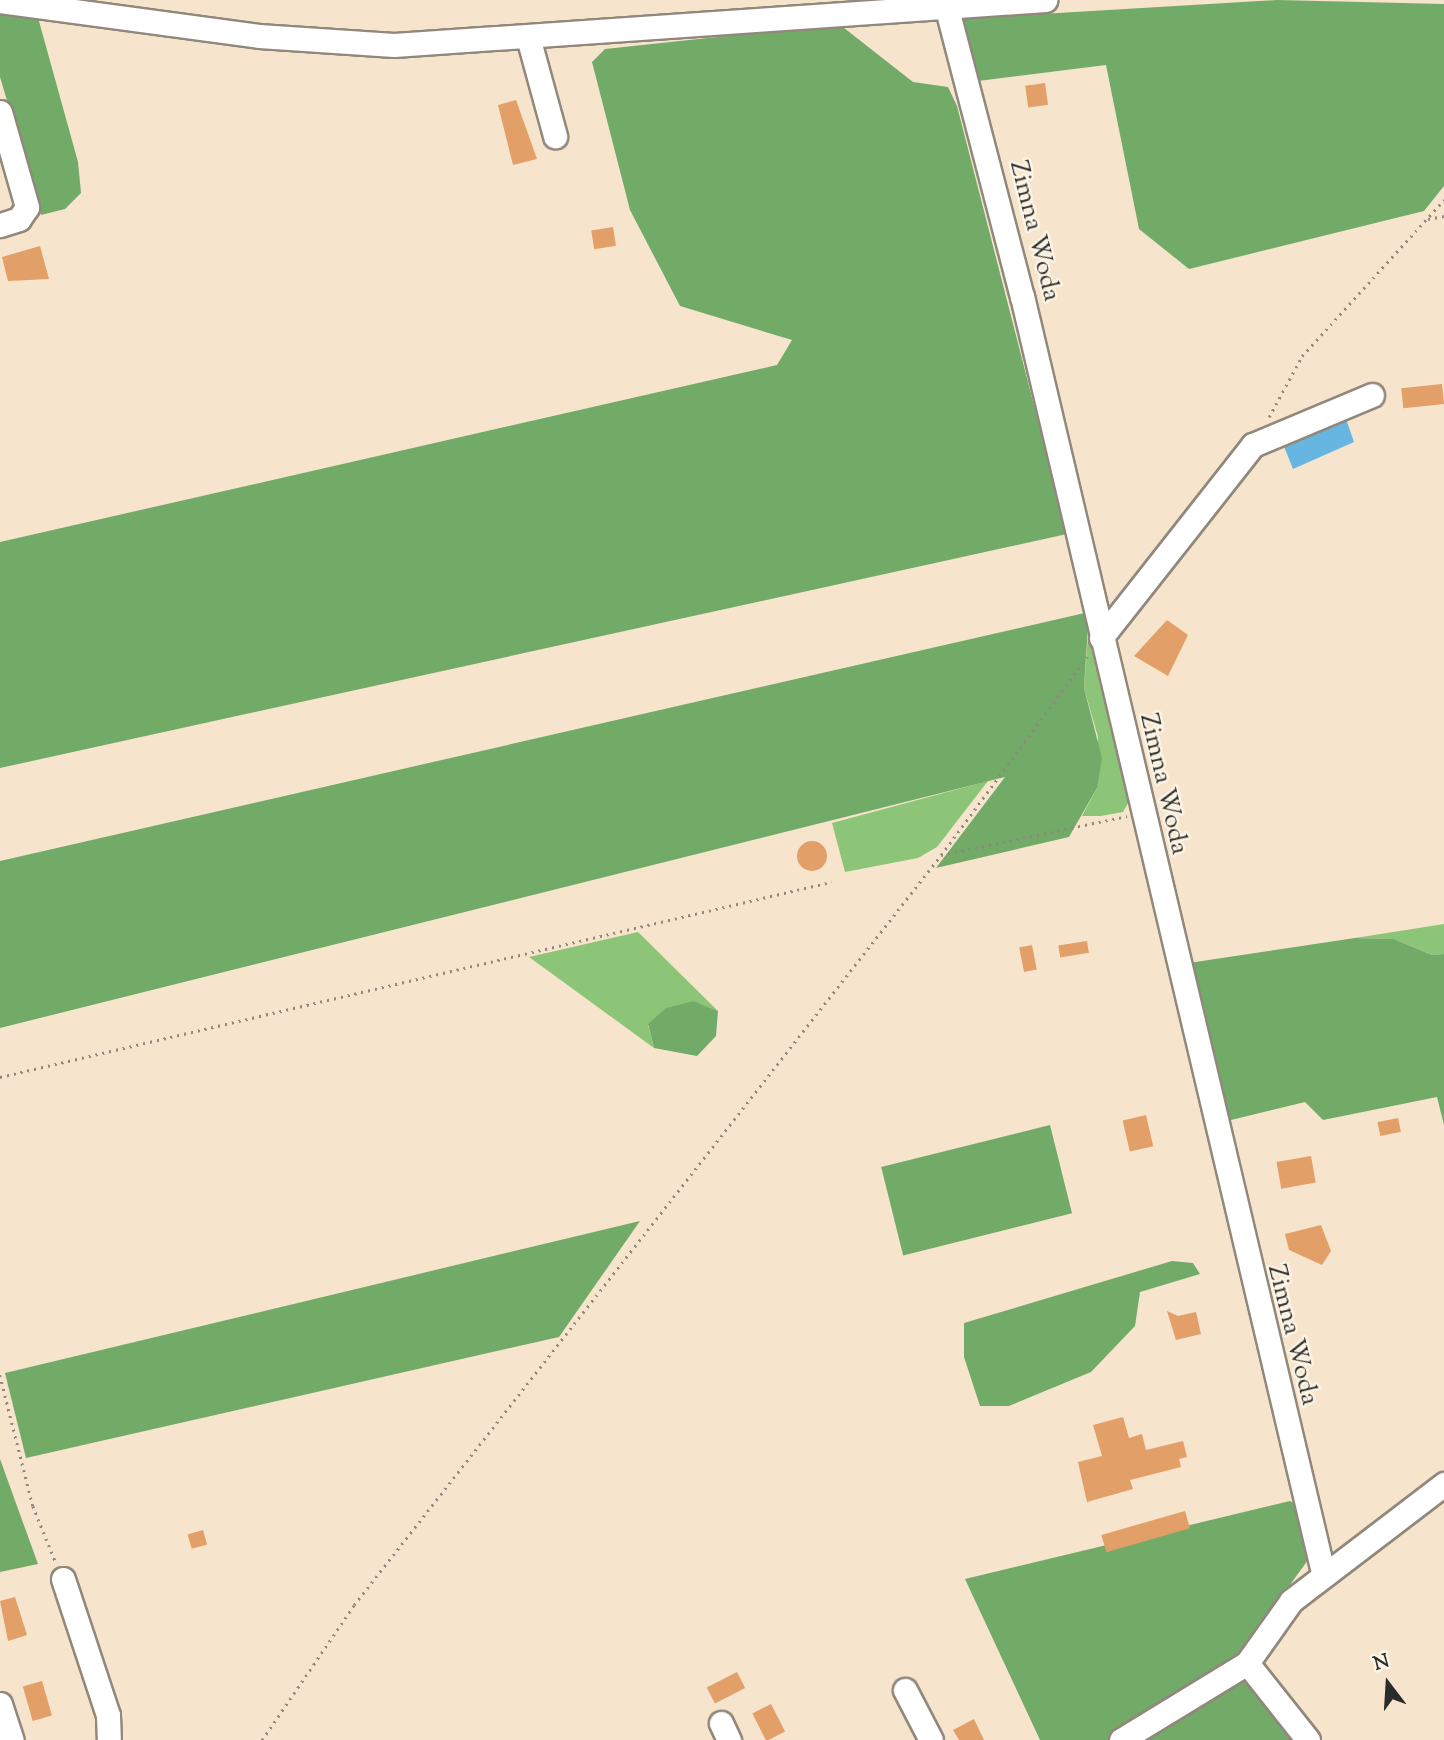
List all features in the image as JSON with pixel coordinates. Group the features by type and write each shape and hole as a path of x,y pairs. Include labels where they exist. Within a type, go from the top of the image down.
{"street":[{"path":"0,1 356,44 528,37 1045,0"},
{"name":"Zimna Woda","path":"947,9 1101,638 1140,813 1323,1572"},
{"path":"528,37 555,136"},
{"path":"0,112 27,207 19,219 0,225"},
{"path":"1101,638 1253,445 1372,395"},
{"path":"1121,1740 1247,1663 1290,1601 1323,1572 1444,1484"},
{"path":"63,1579 108,1715 109,1740"},
{"path":"1247,1663 1308,1740"},
{"path":"905,1689 931,1740"},
{"path":"0,1704 12,1740"}],"path":[{"path":"1253,445 1302,356 1444,200"},
{"path":"1425,220 1444,216"},
{"path":"262,1740 354,1605 941,855 1101,638"},
{"path":"941,855 1140,813"},
{"path":"0,1077 831,882"},
{"path":"0,1375 33,1506 63,1579"}],"green space":[{"path":"1277,0 1444,4 1444,186 1424,211 1189,269 1139,229 1106,65 978,81 958,19"},
{"path":"0,11 37,14 78,162 81,193 65,209 41,215 0,77"},
{"path":"839,24 913,82 948,87 957,106 1067,534 0,768 0,542 777,365 792,340 680,306 630,210 592,62 605,49"},
{"path":"1089,612 1084,688 1102,758 1097,788 1069,837 936,868 1005,777 0,1028 0,861"},
{"path":"1089,623 1130,800 1123,812 1101,816 1082,816 1097,788 1098,737 1084,688"},
{"path":"988,781 937,847 918,858 845,872 832,823"},
{"path":"1444,924 1444,954 1432,955 1394,939 1355,938"},
{"path":"638,932 718,1011 694,1001 648,1025 654,1048 529,957"},
{"path":"1355,938 1394,939 1432,955 1444,954 1444,1125 1437,1097 1323,1120 1305,1102 1231,1120 1218,1108 1182,964"},
{"path":"694,1001 718,1011 716,1036 697,1056 654,1048 648,1024 666,1008"},
{"path":"1050,1125 1072,1213 903,1255 881,1167"},
{"path":"640,1221 559,1337 26,1458 5,1373"},
{"path":"1172,1261 1193,1263 1200,1274 1140,1292 1135,1326 1091,1372 1009,1406 980,1406 964,1357 964,1323"},
{"path":"0,1459 38,1564 0,1572"},
{"path":"1290,1501 1299,1506 1308,1560 1244,1648 1241,1676 1296,1740 1040,1740 965,1579"}],"water":[{"path":"1346,419 1354,442 1293,469 1283,444 1312,427"}],"building":[{"path":"1045,83 1048,105 1028,108 1025,86"},
{"path":"516,100 537,159 513,165 498,105"},
{"path":"613,227 616,246 594,249 591,230"},
{"path":"40,246 49,279 8,281 2,257"},
{"path":"1442,384 1444,404 1403,408 1401,388"},
{"path":"1167,620 1188,635 1168,676 1134,656"},
{"path":"812,841 818,842 826,850 826,862 818,870 812,871 806,870 798,862 797,856 798,850 806,842"},
{"path":"1087,941 1089,953 1060,957 1058,946"},
{"path":"1032,945 1037,970 1024,972 1019,947"},
{"path":"1146,1115 1153,1146 1130,1152 1123,1120"},
{"path":"1398,1118 1401,1132 1380,1136 1377,1122"},
{"path":"1311,1156 1316,1183 1281,1189 1277,1162"},
{"path":"1321,1225 1331,1251 1322,1265 1289,1250 1285,1234"},
{"path":"1167,1311 1178,1316 1196,1312 1201,1334 1176,1340"},
{"path":"1123,1417 1129,1438 1142,1434 1146,1450 1183,1441 1187,1457 1179,1459 1181,1467 1130,1480 1133,1489 1087,1502 1078,1462 1102,1456 1093,1425"},
{"path":"1185,1511 1190,1528 1106,1552 1101,1535"},
{"path":"203,1530 207,1544 192,1549 188,1534"},
{"path":"15,1597 27,1635 8,1641 0,1601"},
{"path":"737,1672 745,1688 715,1703 707,1687"},
{"path":"42,1681 52,1716 33,1721 23,1687"},
{"path":"771,1704 785,1732 766,1740 752,1714"},
{"path":"974,1719 984,1740 959,1740 953,1730"}]}
